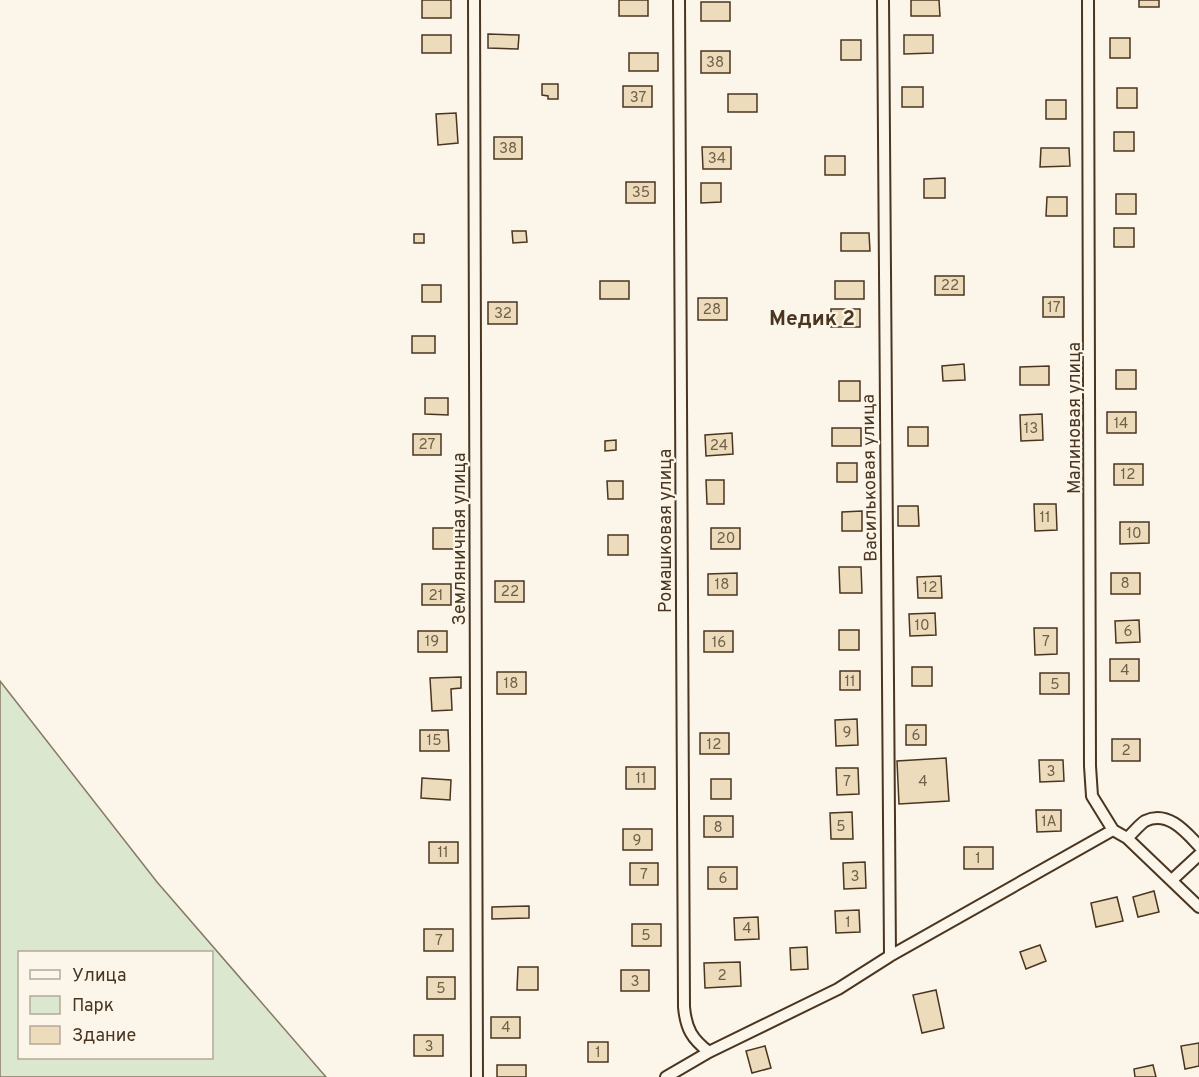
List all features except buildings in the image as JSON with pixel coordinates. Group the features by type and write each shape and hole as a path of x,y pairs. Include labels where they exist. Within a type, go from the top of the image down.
{"street":[{"name":"Земляничная улица","path":"474,0 477,1077"},
{"name":"Ромашковая улица","path":"679,0 684,1007 686,1027 696,1042 709,1052"},
{"name":"Васильковая улица","path":"883,0 890,956"},
{"name":"Малиновая улица","path":"1088,0 1090,766 1092,796 1113,830"},
{"path":"1127,838 1146,821 1162,819 1179,825 1199,846"},
{"path":"666,1077 709,1052 838,989 890,956 1113,830 1127,838 1199,907"},
{"path":"1172,880 1199,855"}],"green space":[{"path":"0,681 157,882 326,1077 0,1077"}],"district":[{"name":"Медик 2","path":"812,318"}]}
